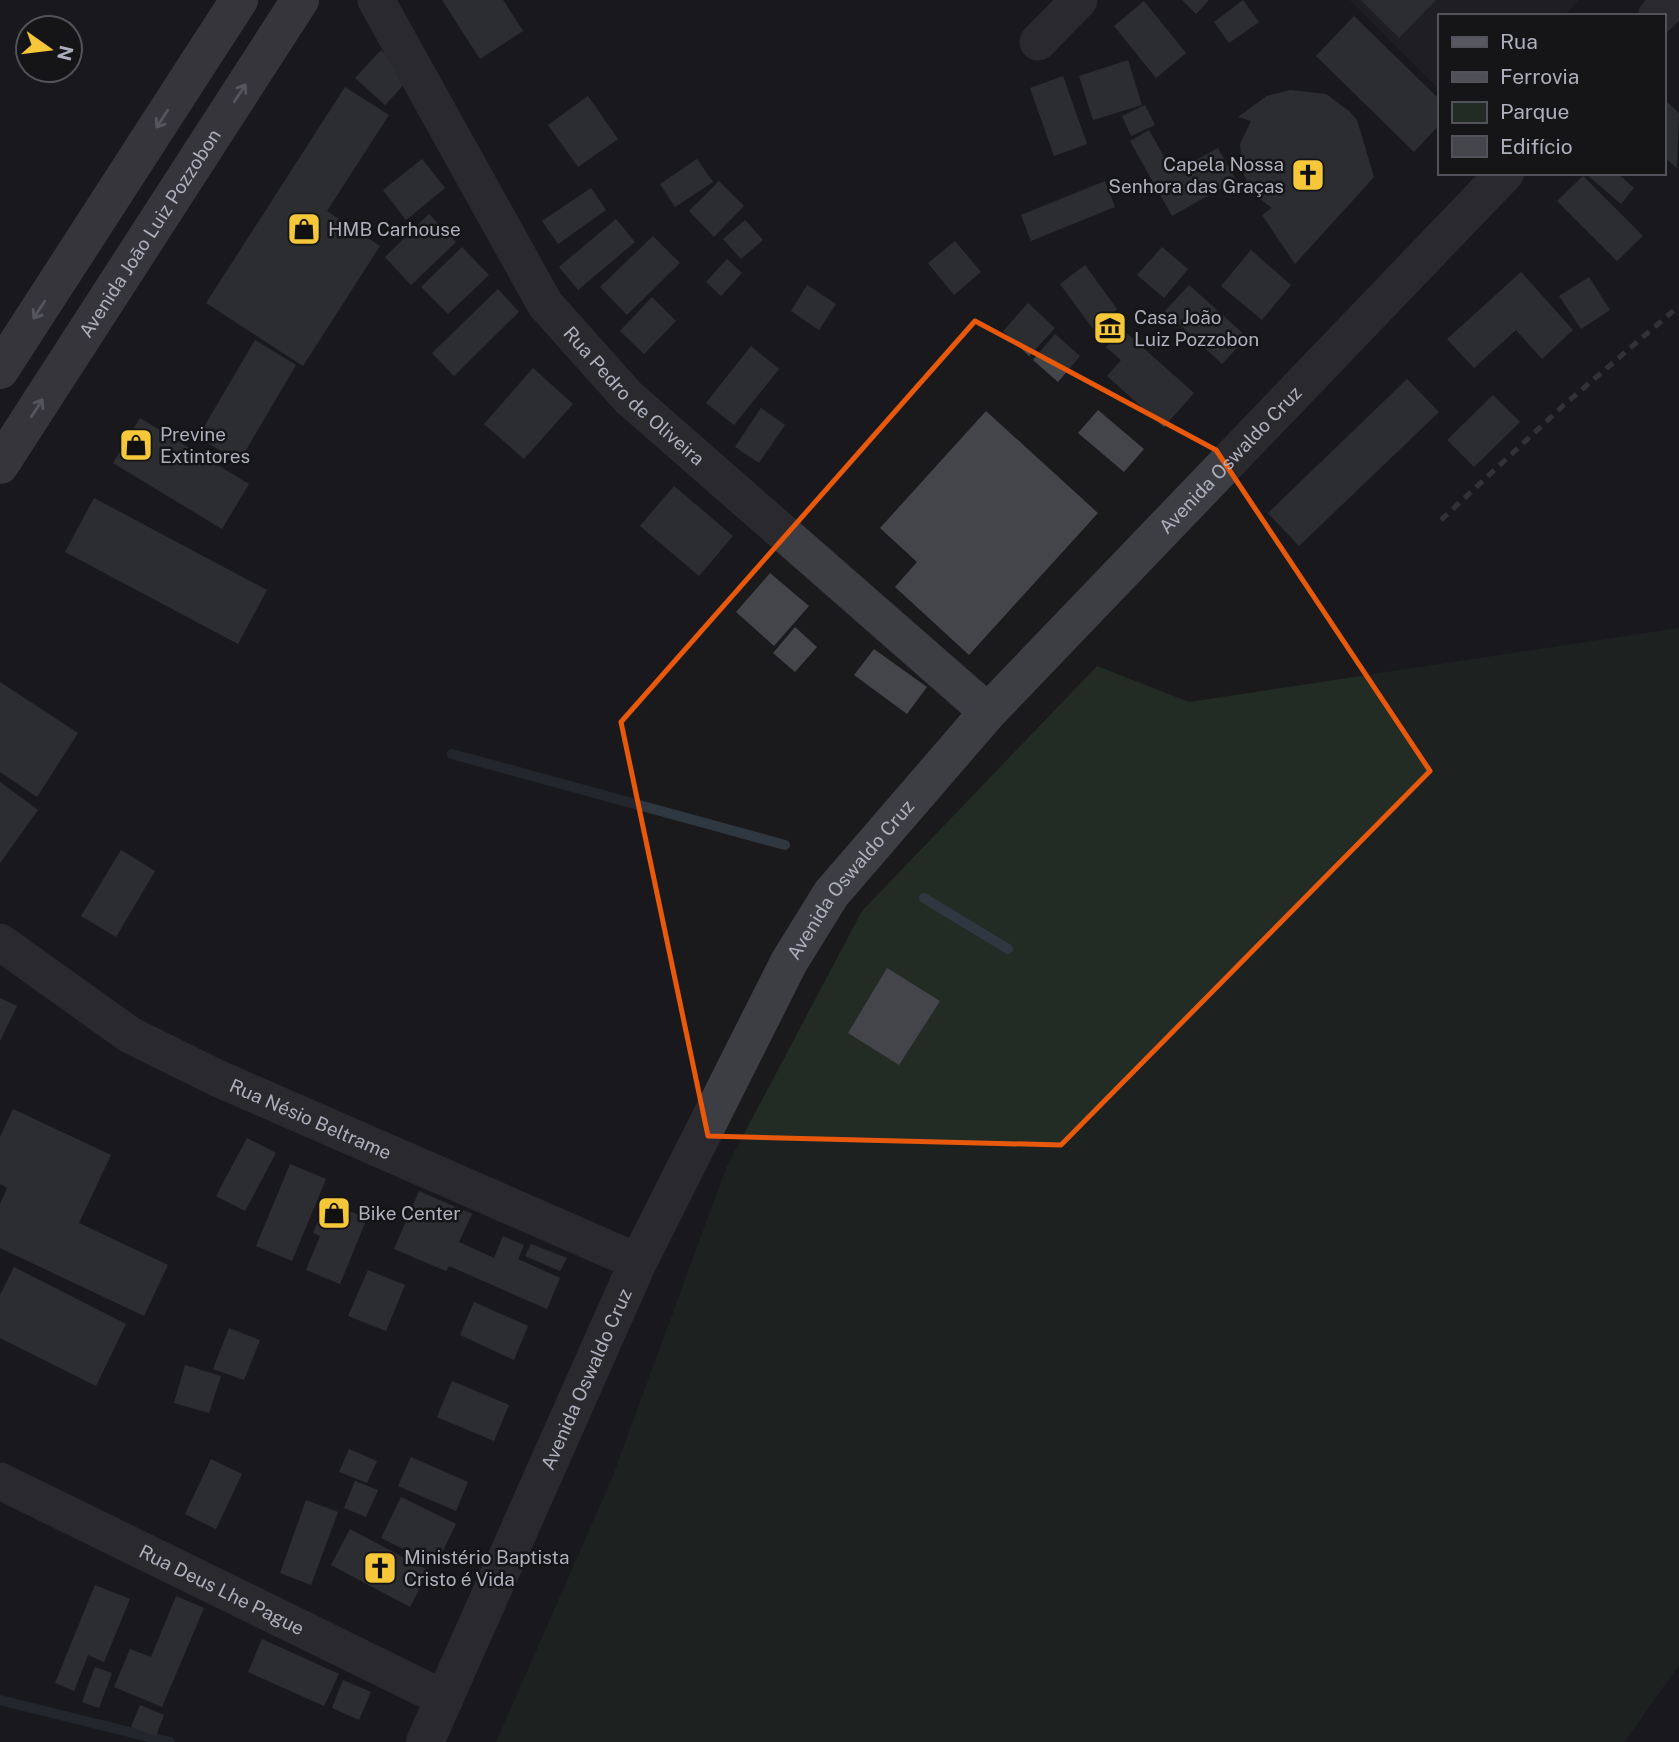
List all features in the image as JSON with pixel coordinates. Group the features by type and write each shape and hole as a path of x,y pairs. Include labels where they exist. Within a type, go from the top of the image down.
{"main road":[{"path":"0,370 239,0"},
{"name":"Avenida João Luiz Pozzobon","path":"0,465 300,0"}],"street":[{"name":"Rua Pedro de Oliveira","path":"376,0 545,304 628,397 988,712"},
{"path":"1038,42 1079,0"},
{"path":"1659,14 1672,0"},
{"name":"Avenida Oswaldo Cruz","path":"425,1742 638,1262 789,962 831,894 988,712 1504,175"},
{"name":"Rua Nésio Beltrame","path":"0,942 130,1035 217,1078 638,1262"},
{"name":"Rua Deus Lhe Pague","path":"0,1481 444,1699"}],"highlighted area":[{"path":"975,321 1216,450 1430,771 1061,1145 708,1136 621,722"}],"shaded area":[{"path":"1350,0 1579,0 1566,14 1438,14 1438,88"}],"green space":[{"path":"1679,628 1679,1665 1624,1742 496,1742 611,1481 727,1166 862,911 1097,666 1189,702"}],"building":[{"path":"442,0 503,0 523,31 480,59"},
{"path":"1182,0 1209,0 1196,14"},
{"path":"1243,0 1259,22 1229,43 1214,22"},
{"path":"1361,0 1436,0 1399,38"},
{"path":"1144,1 1186,53 1156,78 1114,26"},
{"path":"1354,16 1438,98 1438,126 1414,152 1316,56"},
{"path":"381,50 410,78 385,105 355,78"},
{"path":"1128,60 1142,105 1093,120 1079,76"},
{"path":"1063,76 1087,144 1054,156 1030,88"},
{"name":"HMB Carhouse","path":"345,87 389,115 327,211 380,246 303,366 206,303"},
{"name":"Capela Nossa Senhora das Graças","path":"1290,90 1326,94 1349,111 1357,120 1374,177 1295,264 1262,215 1272,208 1253,194 1243,173 1240,144 1251,121 1238,117 1267,96"},
{"path":"588,96 618,139 578,167 548,125"},
{"path":"1667,102 1679,113 1677,168 1665,158"},
{"path":"1145,105 1155,125 1131,136 1122,116"},
{"path":"1149,130 1173,173 1218,148 1236,180 1172,216 1130,141"},
{"path":"422,159 445,188 406,220 383,190"},
{"path":"697,159 713,182 675,207 660,184"},
{"path":"1587,175 1619,175 1634,188 1621,204"},
{"path":"1583,176 1643,236 1617,261 1557,201"},
{"path":"719,181 744,206 714,237 689,211"},
{"path":"1105,181 1115,207 1031,241 1021,215"},
{"path":"591,188 606,210 558,244 542,221"},
{"path":"429,214 456,242 411,285 385,257"},
{"path":"616,219 635,242 578,290 559,267"},
{"path":"745,220 763,240 741,259 723,239"},
{"path":"653,236 680,263 627,315 600,287"},
{"path":"955,241 981,272 954,295 928,263"},
{"path":"462,247 489,275 448,314 421,287"},
{"path":"1162,247 1188,269 1164,298 1137,275"},
{"path":"1251,250 1291,285 1262,320 1221,286"},
{"path":"727,259 742,273 721,296 706,282"},
{"path":"1085,265 1117,309 1093,329 1060,284"},
{"path":"1521,272 1573,330 1542,359 1516,330 1474,368 1447,339"},
{"path":"1589,277 1610,310 1581,329 1559,296"},
{"path":"807,285 836,304 819,330 791,311"},
{"path":"1189,285 1247,337 1222,364 1165,311"},
{"path":"498,289 519,312 454,376 432,353"},
{"path":"652,297 676,321 644,354 620,331"},
{"path":"1028,303 1055,328 1029,356 1003,331"},
{"path":"1122,329 1194,393 1164,427 1107,376 1121,360 1106,347"},
{"path":"1055,334 1080,356 1058,382 1033,360"},
{"path":"255,340 296,365 239,462 198,437"},
{"path":"751,346 779,369 734,425 706,403"},
{"path":"533,368 573,404 524,459 484,424"},
{"path":"1407,379 1439,412 1299,546 1268,513"},
{"path":"1493,395 1520,422 1474,467 1447,440"},
{"path":"761,408 785,425 759,463 735,447"},
{"path":"1098,410 1144,449 1124,472 1078,433"},
{"path":"986,411 1098,513 969,655 895,587 917,562 880,528"},
{"path":"140,418 249,484 222,529 113,463"},
{"path":"674,486 733,536 699,576 640,526"},
{"path":"94,498 267,590 238,644 65,552"},
{"path":"770,573 809,606 774,646 736,612"},
{"path":"795,627 817,647 795,672 773,653"},
{"path":"874,649 927,687 907,714 854,675"},
{"path":"0,682 78,733 37,797 0,772"},
{"path":"0,782 38,810 0,863"},
{"path":"121,850 155,871 116,937 81,916"},
{"path":"887,968 940,1001 899,1065 848,1033"},
{"path":"0,998 17,1006 0,1041"},
{"path":"13,1109 111,1155 79,1223 168,1265 144,1316 0,1248 0,1204 7,1188 0,1184 0,1137"},
{"path":"247,1138 276,1153 245,1211 216,1196"},
{"path":"290,1164 326,1179 292,1261 256,1246"},
{"path":"419,1191 472,1214 459,1242 494,1258 503,1236 524,1245 518,1259 560,1278 547,1309 449,1266 446,1271 394,1249"},
{"path":"326,1202 367,1218 340,1284 306,1270 320,1236 313,1233"},
{"path":"531,1244 567,1258 560,1271 525,1256"},
{"path":"14,1267 126,1324 96,1386 0,1338 0,1295"},
{"path":"368,1270 405,1285 386,1331 348,1316"},
{"path":"474,1302 528,1326 514,1360 460,1335"},
{"path":"229,1328 260,1340 244,1380 213,1369"},
{"path":"185,1365 221,1376 209,1413 174,1403"},
{"path":"452,1381 509,1405 494,1441 437,1417"},
{"path":"349,1449 377,1461 367,1483 339,1472"},
{"path":"411,1457 468,1482 456,1511 398,1486"},
{"path":"211,1459 242,1474 216,1529 185,1514"},
{"path":"355,1481 378,1490 366,1517 344,1508"},
{"path":"401,1497 456,1524 436,1565 381,1538"},
{"path":"306,1500 338,1512 311,1585 280,1573"},
{"name":"Ministério Baptista Cristo é Vida","path":"350,1529 429,1571 410,1607 331,1565"},
{"path":"95,1585 130,1599 104,1662 88,1655 74,1691 55,1683"},
{"path":"176,1596 204,1608 162,1707 114,1687 130,1649 151,1657"},
{"path":"262,1639 339,1674 324,1706 248,1672"},
{"path":"95,1667 112,1673 99,1708 82,1702"},
{"path":"343,1680 371,1692 359,1720 332,1708"},
{"path":"140,1705 164,1715 156,1736 131,1727"}],"waterway":[{"path":"452,754 785,845"},
{"path":"924,898 1008,949"},
{"path":"0,1700 170,1742"}],"railway":[{"path":"1441,520 1565,404 1679,306"}],"place":[{"name":"Capela Nossa Senhora das Graças","path":"1308,175"},
{"name":"HMB Carhouse","path":"304,229"},
{"name":"Casa João Luiz Pozzobon","path":"1110,328"},
{"name":"Previne Extintores","path":"136,445"},
{"name":"Bike Center","path":"334,1213"},
{"name":"Ministério Baptista Cristo é Vida","path":"380,1568"}]}
